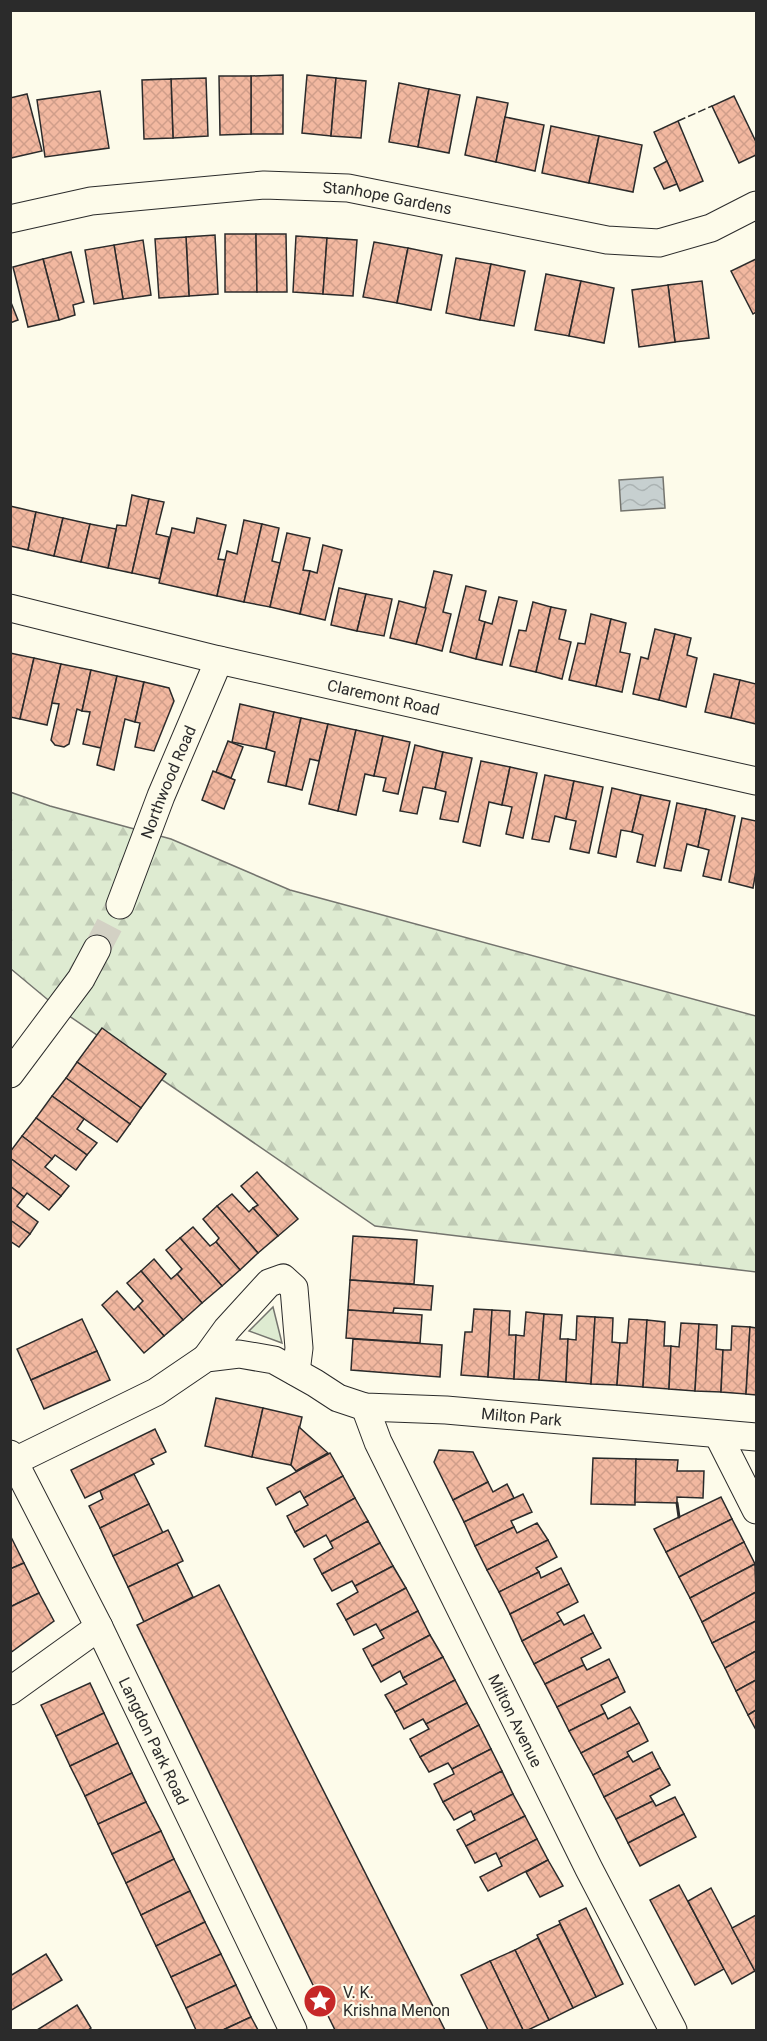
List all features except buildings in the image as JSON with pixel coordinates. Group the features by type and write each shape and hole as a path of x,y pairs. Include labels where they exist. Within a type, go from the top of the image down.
{"street":[{"name":"Stanhope Gardens","path":"10,219 92,201 264,185 348,188 607,240 658,243 711,228 756,205"},
{"name":"Claremont Road","path":"10,608 219,660 756,781"},
{"name":"Northwood Road","path":"120,905 161,796 219,660"},
{"path":"10,1074 81,979 97,949"},
{"name":"Milton Park","path":"13,1457 156,1392 206,1358 227,1329 269,1283 283,1278 294,1288 299,1348 296,1372"},
{"name":"Milton Park","path":"206,1358 239,1354 274,1360 338,1398 364,1407 446,1410 756,1437"},
{"name":"Milton Avenue","path":"364,1407 378,1442 573,1836 673,2031"},
{"path":"718,1435 756,1510"},
{"name":"Langdon Park Road","path":"13,1457 99,1627 293,2031"},
{"path":"10,1691 99,1627"}],"green space":[{"path":"10,792 50,806 171,839 290,890 756,1016 756,1272 375,1226 59,1009 11,969"},
{"path":"273,1307 282,1343 249,1331"}],"water":[{"path":"663,477 665,508 621,511 619,480"}],"tunnel":[{"path":"97,949 120,905"}],"fence":[{"path":"678,121 712,106"}],"wall":[{"path":"677,1503 679,1517"}],"place":[{"name":"V. K. Krishna Menon","path":"320,2001"}]}
